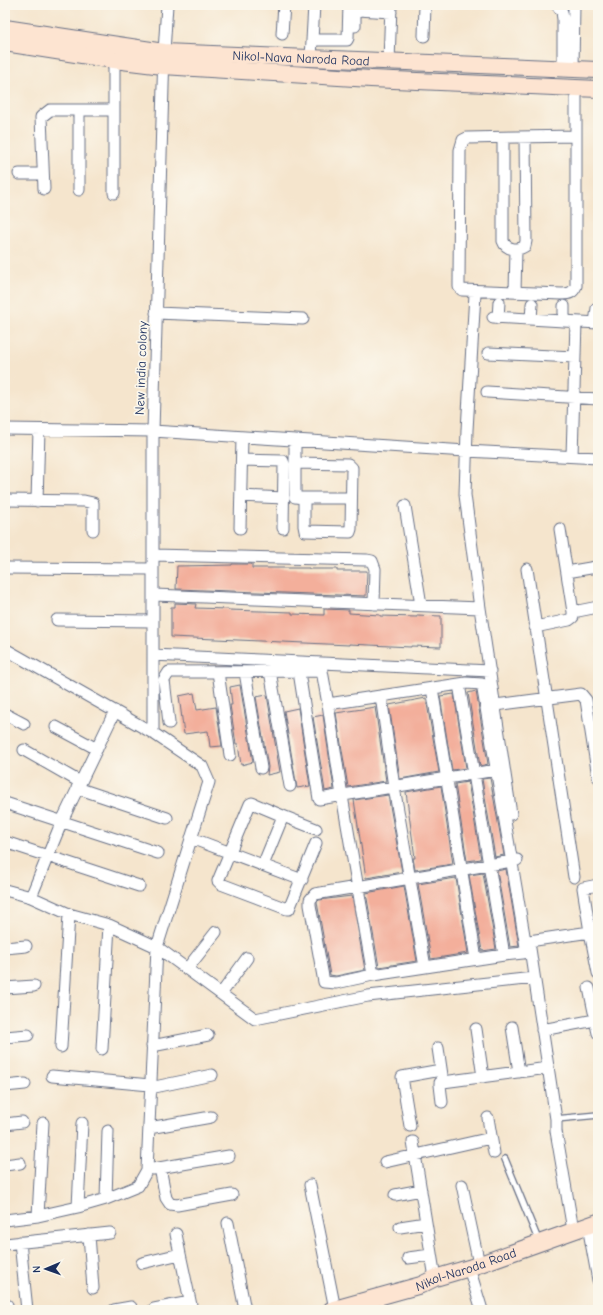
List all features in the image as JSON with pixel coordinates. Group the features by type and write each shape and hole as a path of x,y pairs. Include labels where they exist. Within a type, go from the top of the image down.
{"street":[{"name":"New india colony","path":"153,733 153,431 163,59 167,5"},
{"path":"282,34 284,5"},
{"path":"312,58 314,5"},
{"path":"312,40 347,40 349,5"},
{"path":"424,36 425,5"},
{"path":"558,7 574,7 568,69"},
{"path":"558,7 562,12 568,69"},
{"path":"354,40 356,11 391,8 389,62"},
{"name":"Nikol-Nava Naroda Road","path":"5,28 163,59 312,58 598,70"},
{"path":"5,43 114,60 163,59 371,79 598,89"},
{"path":"114,60 114,193"},
{"path":"575,136 467,138 463,140 461,144 459,287 462,290 569,294 574,291 576,286 576,89"},
{"path":"44,188 42,174 41,117 50,110 114,110"},
{"path":"78,190 79,110"},
{"path":"503,138 503,241 508,248 521,249 525,246 526,241 525,137"},
{"path":"19,174 42,174"},
{"path":"515,292 516,249"},
{"path":"475,294 465,495 495,705 500,770"},
{"path":"498,302 495,317 597,323 597,308"},
{"path":"530,319 532,304"},
{"path":"564,306 564,321"},
{"path":"156,313 303,319"},
{"path":"572,456 576,322"},
{"path":"488,353 575,357"},
{"path":"487,392 598,399"},
{"path":"5,429 153,431 598,458"},
{"path":"37,501 39,430"},
{"path":"240,528 242,437"},
{"path":"295,440 296,498 351,498"},
{"path":"242,460 283,462 283,528"},
{"path":"295,463 350,465 352,468 350,532 305,531 304,498"},
{"path":"241,496 284,498"},
{"path":"5,500 84,501 93,503 93,530"},
{"path":"405,506 421,605"},
{"path":"536,627 569,620 573,617 560,529"},
{"path":"153,555 367,560 372,562 375,569 374,604"},
{"path":"567,572 596,567"},
{"path":"5,568 153,569"},
{"path":"527,569 574,877"},
{"path":"154,595 480,608"},
{"path":"573,612 598,607"},
{"path":"57,620 153,621"},
{"path":"5,650 153,733 202,766 209,782 157,947 147,1170 138,1186 106,1199 38,1216 5,1220"},
{"path":"153,655 490,671"},
{"path":"270,671 290,786"},
{"path":"169,723 164,680 169,672 322,671 373,975"},
{"path":"218,672 230,755"},
{"path":"245,672 261,768"},
{"path":"299,672 319,799 500,770"},
{"path":"328,704 466,683 482,684 500,770 529,941 556,1119 556,1131 586,1226 598,1280"},
{"path":"459,684 504,955"},
{"path":"432,688 476,959"},
{"path":"495,705 576,694 581,694 584,696 594,731 598,777"},
{"path":"381,696 394,787 425,967"},
{"path":"31,897 62,821 114,711"},
{"path":"5,714 24,724"},
{"path":"56,727 97,748"},
{"path":"24,750 79,785 167,818"},
{"path":"5,803 158,853"},
{"path":"316,828 254,804 250,804 218,881 219,883 289,909 316,844"},
{"path":"263,865 283,816"},
{"path":"191,838 302,880"},
{"path":"5,842 139,886"},
{"path":"515,860 526,947 523,953 373,975 336,984 324,982 310,906 310,900 315,894 515,860"},
{"path":"598,885 583,888 593,931 598,973"},
{"path":"5,890 31,897 69,914 109,925 157,947 255,1019 368,996 534,978"},
{"path":"60,1047 69,914"},
{"path":"102,1050 109,925"},
{"path":"529,941 593,931"},
{"path":"187,968 216,932"},
{"path":"5,948 26,946"},
{"path":"221,994 247,958"},
{"path":"5,988 34,986"},
{"path":"589,988 596,1014 598,1034"},
{"path":"542,1030 596,1014"},
{"path":"512,1027 519,1072"},
{"path":"476,1029 483,1077"},
{"path":"5,1037 28,1035"},
{"path":"152,1046 208,1035"},
{"path":"438,1048 442,1082 440,1083 442,1102"},
{"path":"442,1082 548,1068"},
{"path":"410,1126 402,1077 441,1070"},
{"path":"52,1076 150,1086 212,1075"},
{"path":"5,1086 25,1084"},
{"path":"149,1128 211,1117"},
{"path":"488,1118 494,1153"},
{"path":"5,1124 22,1122"},
{"path":"38,1216 43,1123"},
{"path":"78,1207 82,1123"},
{"path":"106,1199 108,1131"},
{"path":"385,1162 491,1138"},
{"path":"413,1142 435,1278"},
{"path":"147,1170 229,1156"},
{"path":"5,1164 20,1163"},
{"path":"160,1168 166,1198 170,1204 177,1205 232,1195"},
{"path":"310,1185 333,1310"},
{"path":"462,1185 482,1310"},
{"path":"395,1195 421,1190"},
{"path":"228,1223 245,1310"},
{"path":"400,1227 426,1223"},
{"name":"Nikol-Naroda Road","path":"333,1310 421,1285 435,1278 474,1266 586,1226"},
{"path":"5,1244 110,1233"},
{"path":"154,1309 191,1306 176,1234"},
{"path":"89,1236 93,1288"},
{"path":"20,1242 27,1310"},
{"path":"142,1263 180,1254"},
{"path":"408,1258 431,1255"},
{"path":"114,1310 130,1307"}],"lane":[{"path":"556,1119 598,1115"},
{"path":"505,1159 540,1242"}],"building":[{"path":"252,564 252,568 309,568 337,569 337,571 367,571 366,596 176,589 177,566"},
{"path":"175,603 196,604 195,608 292,612 292,614 324,615 324,609 349,610 349,613 380,616 441,616 441,647 349,645 171,637 171,607 175,607"},
{"path":"240,685 253,762 241,765 230,705 232,705 230,687"},
{"path":"476,691 488,764 480,766 468,693"},
{"path":"194,693 197,710 216,707 222,746 210,747 208,731 184,734 179,696"},
{"path":"454,694 466,768 452,770 440,696"},
{"path":"267,695 280,772 267,775 268,767 256,697"},
{"path":"426,698 439,772 400,779 389,705"},
{"path":"375,707 386,781 348,787 336,713"},
{"path":"298,708 310,786 297,788 284,711"},
{"path":"323,715 334,789 325,791 313,717"},
{"path":"490,778 504,855 495,857 482,779"},
{"path":"468,782 481,859 467,861 455,784"},
{"path":"441,786 453,864 415,870 413,858 415,858 406,792"},
{"path":"388,795 402,872 366,878 354,800"},
{"path":"506,869 519,946 510,947 497,871"},
{"path":"483,873 496,949 482,951 469,875"},
{"path":"456,878 468,953 431,959 418,884"},
{"path":"404,886 417,961 379,967 366,893"},
{"path":"352,896 365,970 336,976 330,975 317,902 319,900"}]}
